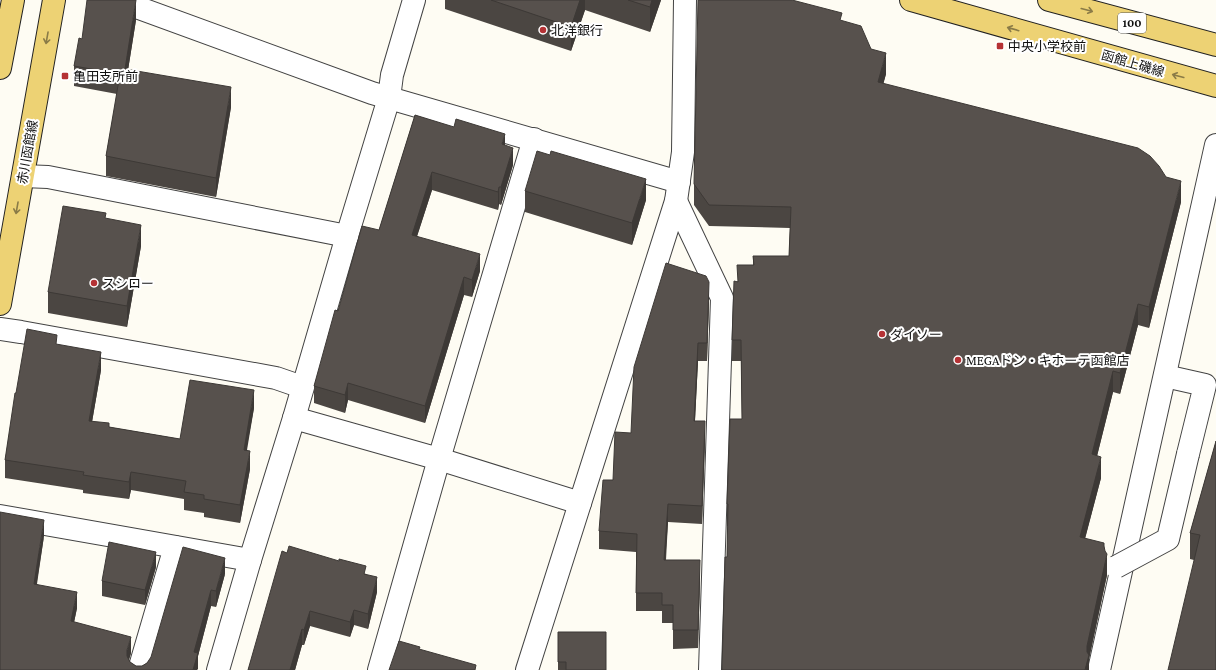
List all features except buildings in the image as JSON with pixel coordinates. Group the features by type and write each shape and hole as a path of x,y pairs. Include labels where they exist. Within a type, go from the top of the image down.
{"main road":[{"path":"0,68 13,0"},
{"name":"赤川函館線","path":"0,304 54,0"},
{"name":"函館上磯線","path":"911,0 954,6 1216,86"},
{"name":"100","path":"1049,0 1216,45"}],"street":[{"path":"116,0 365,91 534,140 677,191 722,298 710,670"},
{"path":"218,670 389,98 392,74 414,0"},
{"path":"527,670 677,191 683,152 685,0"},
{"path":"379,670 439,459 534,140"},
{"path":"1099,670 1216,145"},
{"path":"23,176 48,177 347,236"},
{"path":"0,329 276,378 302,388"},
{"path":"1116,567 1168,539 1205,385 1165,376"},
{"path":"294,418 439,459 580,503"},
{"path":"0,516 250,560"},
{"path":"139,670 175,547"}],"place":[{"name":"北洋銀行","path":"543,30"},
{"name":"中央小学校前","path":"1000,46"},
{"name":"亀田支所前","path":"65,76"},
{"name":"スシロー","path":"94,283"},
{"name":"ダイソー","path":"882,334"},
{"name":"MEGAドン・キホーテ函館店","path":"958,360"}]}
